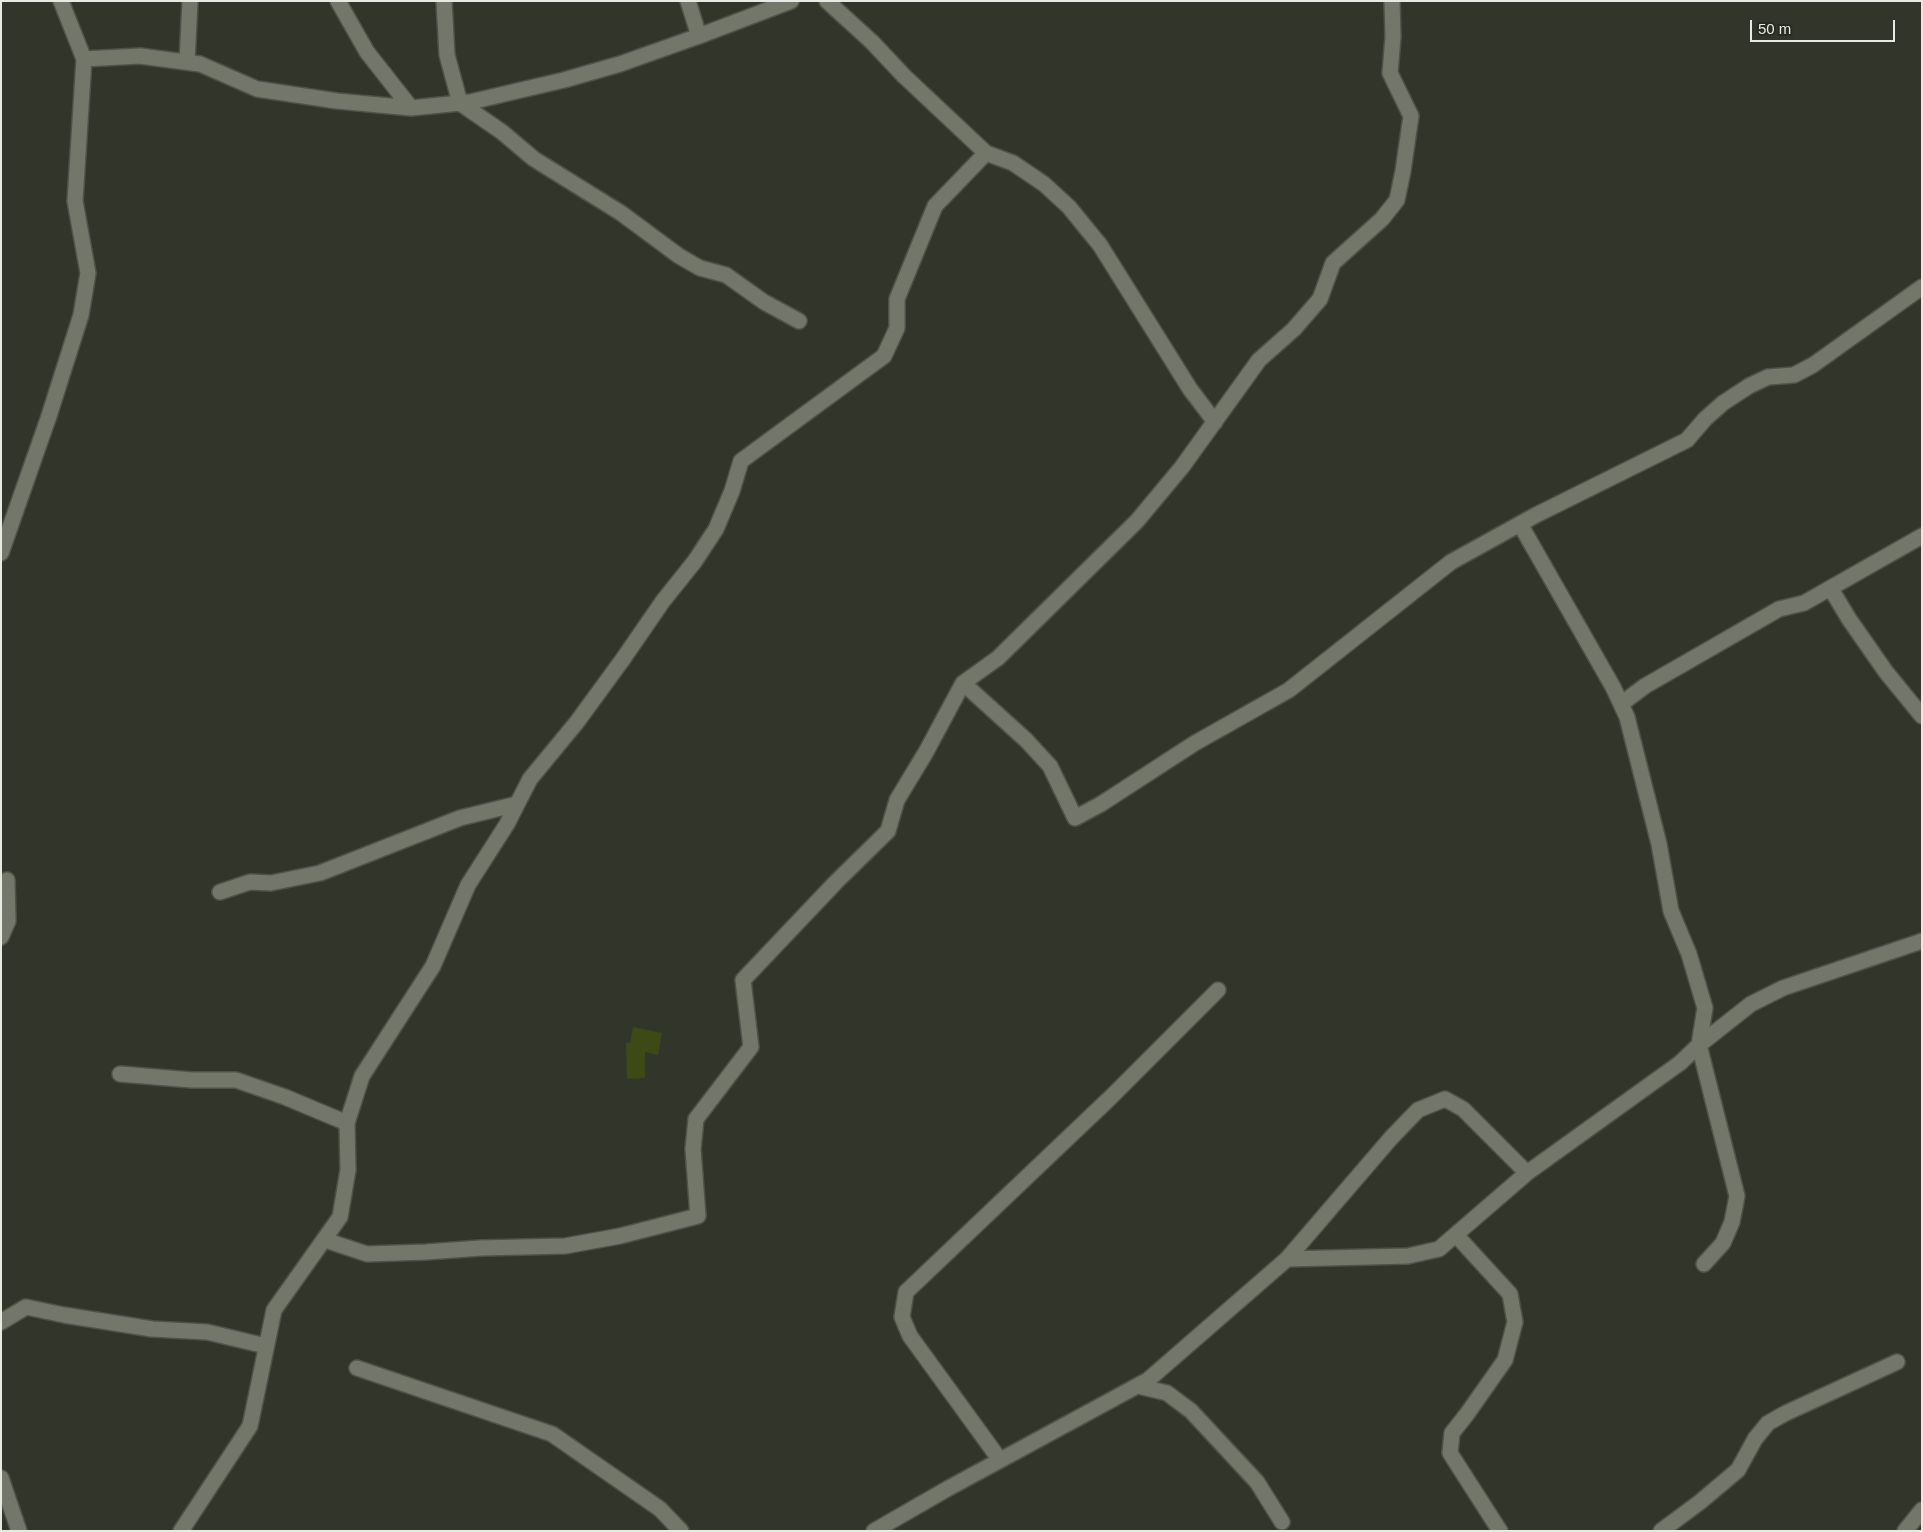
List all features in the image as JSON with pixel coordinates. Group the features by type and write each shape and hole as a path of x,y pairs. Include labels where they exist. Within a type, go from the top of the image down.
{"street":[{"path":"1,553 49,416 81,315 88,273 75,201 84,59 61,1"},
{"path":"187,62 190,1"},
{"path":"338,1 367,52 411,108"},
{"path":"444,1 447,55 460,103 502,132 534,160 621,213 678,256 700,268 726,275 764,302 799,321"},
{"path":"688,1 700,36"},
{"path":"84,59 140,56 187,62 200,64 257,89 338,101 411,108 460,103 564,80 620,64 791,1"},
{"path":"827,1 986,153 1013,162 1044,184 1069,207 1100,246 1190,389 1215,422"},
{"path":"325,1240 367,1254 565,1246 620,1236 698,1216 693,1149 696,1119 752,1047 742,980 888,831 897,800 926,752 963,683 998,658 1137,521 1182,466 1259,360 1294,329 1320,299 1333,263 1382,219 1396,200 1403,172 1411,116 1390,73 1393,37 1392,1"},
{"path":"181,1531 250,1426 274,1310 340,1217 348,1170 347,1123 362,1076 433,966 468,885 507,824 530,779 583,714 624,659 663,601 695,561 716,529 732,492 741,461 884,356 897,328 897,299 935,206 986,153"},
{"path":"963,683 1026,740 1050,766 1076,818 1195,744 1289,690 1451,562 1606,479 1687,440 1705,418 1729,398 1768,377 1794,375 1813,365 1922,287"},
{"path":"1520,524 1614,687 1627,717 1659,844 1670,912 1689,954 1705,1008 1700,1045 1737,1196 1732,1222 1726,1236 1704,1264"},
{"path":"1621,704 1645,686 1779,609 1804,603 1922,536"},
{"path":"1832,588 1850,619 1886,672 1922,716"},
{"path":"220,892 250,882 271,883 320,873 460,818 517,804"},
{"path":"1,937 8,920 8,880"},
{"path":"1287,1258 1408,1256 1440,1249 1527,1173 1680,1063 1751,1004 1782,988 1922,941"},
{"path":"1000,1460 910,1336 902,1317 906,1292 1111,1097 1218,990"},
{"path":"120,1074 192,1080 236,1080 285,1097 347,1123"},
{"path":"874,1531 1000,1460 1138,1386 1155,1374 1287,1258 1391,1138 1418,1110 1445,1099 1463,1109 1527,1173"},
{"path":"1456,1235 1510,1294 1515,1322 1505,1360 1452,1433 1450,1453 1500,1531"},
{"path":"1,1322 26,1306 64,1315 152,1329 207,1332 266,1346"},
{"path":"1661,1531 1738,1470 1755,1439 1768,1423 1786,1412 1897,1362"},
{"path":"357,1368 552,1434 660,1509 682,1531"},
{"path":"1138,1386 1167,1393 1191,1412 1257,1482 1282,1522"},
{"path":"1,1478 19,1531"},
{"path":"1905,1531 1922,1510"}],"building":[{"path":"633,1027 662,1033 658,1055 645,1052 645,1078 627,1079 626,1043 630,1043"}]}
